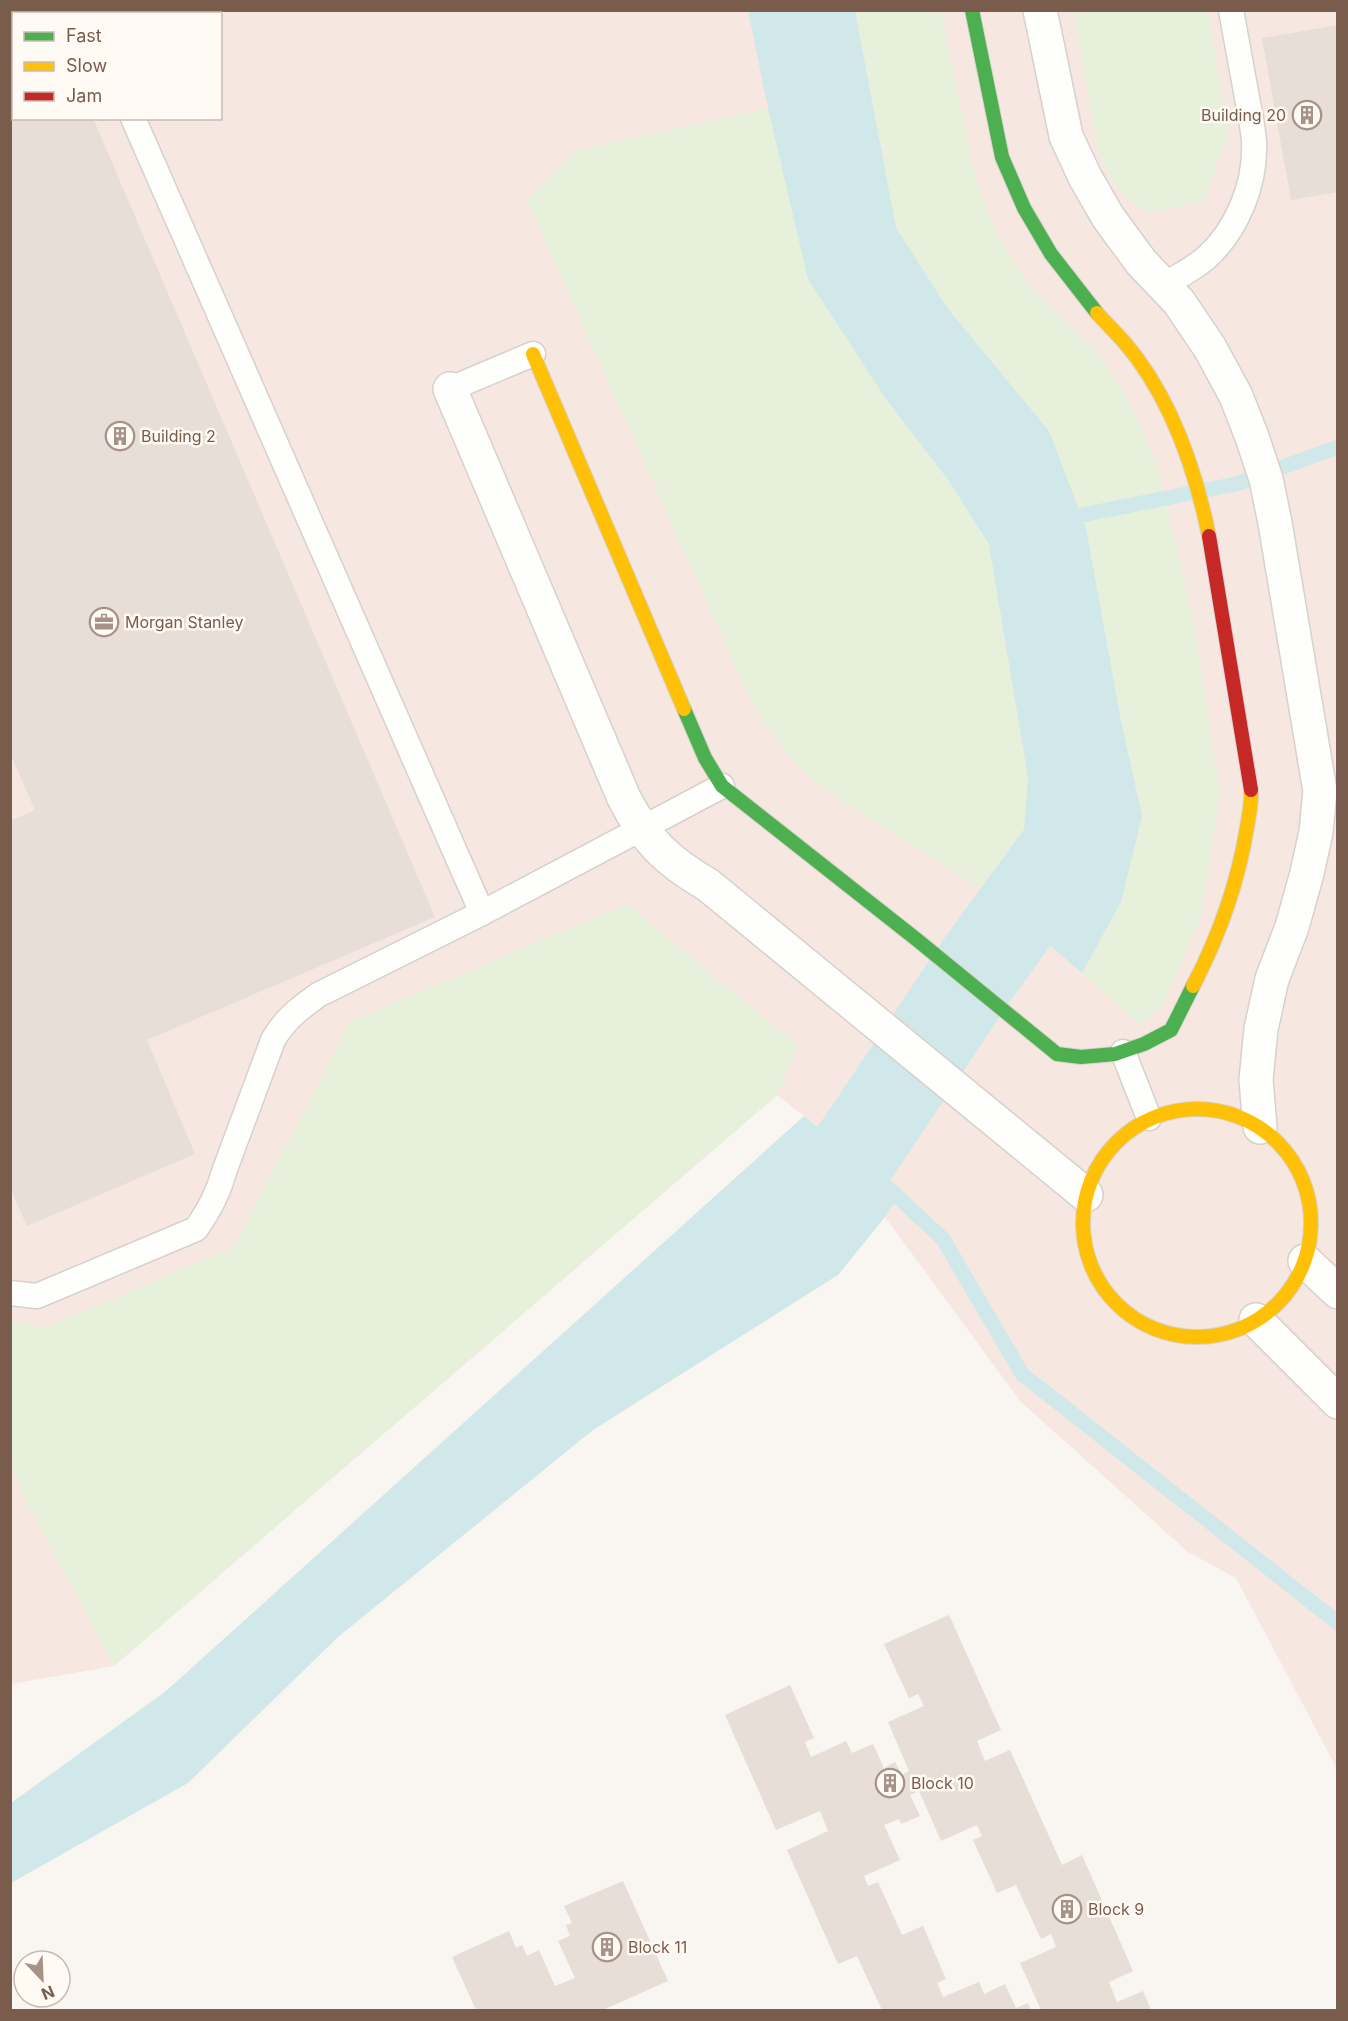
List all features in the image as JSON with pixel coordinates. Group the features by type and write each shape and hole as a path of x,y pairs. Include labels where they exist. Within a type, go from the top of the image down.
{"street":[{"path":"534,354 705,758 722,786 1057,1054 1081,1057 1122,1052 1171,1030 1207,960 1228,905 1242,857 1252,793 1209,536 1201,497 1189,460 1175,425 1152,382 1126,344 1089,305 1051,254 1024,208 1002,157 972,10"},
{"path":"1040,10 1066,136 1085,177 1108,217 1141,262 1179,302 1210,348 1236,396 1266,479 1275,523 1320,791 1316,832 1307,873 1292,927 1272,979 1261,1029 1256,1080 1260,1127"},
{"path":"450,389 624,798 642,829 657,848 681,869 708,885 1086,1195"},
{"path":"1208,1108 1238,1116 1260,1127 1286,1150 1302,1176 1310,1205 1312,1233 1305,1261 1292,1286 1274,1308 1250,1324 1223,1335 1194,1338 1166,1334 1137,1322 1113,1302 1094,1277 1084,1248 1082,1216 1087,1186 1102,1158 1124,1134 1149,1118 1178,1110 1208,1108"},
{"path":"1305,1261 1338,1292"},
{"path":"1256,1320 1338,1402"}],"lane":[{"path":"1163,285 1186,273 1207,257 1228,231 1247,192 1253,167 1254,142 1231,10"},
{"path":"134,120 482,913"},
{"path":"450,389 534,354"},
{"path":"10,1293 37,1296 196,1229 211,1208 219,1190 267,1053 280,1027 297,1009 318,995 482,913 722,786"},
{"path":"1122,1052 1149,1118"}],"shaded area":[{"path":"11,11 1337,11 1337,1769 1236,1578 1188,1552 1020,1401 885,1217 901,1191 777,1095 114,1666 11,1684"}],"green space":[{"path":"855,11 941,11 973,168 996,230 1012,260 1035,292 1062,320 1093,346 1114,376 1132,407 1158,469 1193,619 1220,794 1200,920 1161,1008 1140,1025 1082,973 1121,902 1142,816 1120,716 948,309 896,228"},
{"path":"1073,11 1208,11 1228,133 1204,200 1150,213 1116,186 1098,148"},
{"path":"768,108 808,279 886,399 949,481 989,544 1028,777 1023,845 992,896 825,790 792,759 766,725 750,699 527,200 575,151"},
{"path":"627,904 798,1046 777,1095 114,1666 27,1503 11,1463 11,1318 45,1328 235,1247 349,1022"}],"water":[{"path":"748,11 855,11 896,228 948,309 1049,431 1086,528 1120,716 1142,816 1121,902 1082,973 992,896 1023,845 1028,777 989,544 949,481 886,399 808,279"},
{"path":"804,1116 902,1192 885,1217 838,1275 593,1430 338,1637 188,1783 11,1883 11,1803 166,1691"}],"building":[{"name":"Building 2","path":"10,10 47,10 48,12 12,12 12,120 94,120 435,917 147,1040 195,1154 27,1226 10,1188 10,821 35,810 10,753"},
{"name":"Building 20","path":"1338,25 1338,192 1291,200 1262,38"},
{"name":"Block 10","path":"949,1615 1001,1730 977,1741 985,1761 1010,1750 1062,1865 1082,1855 1133,1971 1109,1982 1117,2002 1143,1991 1151,2010 1041,2010 1020,1963 1056,1947 1051,1934 1041,1939 1016,1885 997,1893 973,1840 982,1836 977,1825 941,1841 919,1791 910,1795 920,1816 901,1824 899,1819 884,1825 900,1860 864,1876 868,1886 878,1882 902,1935 923,1926 946,1979 937,1983 943,1997 979,1982 984,1994 1005,1984 1016,2008 1028,2003 1031,2010 882,2010 857,1956 838,1964 787,1850 828,1831 820,1811 776,1830 725,1715 790,1685 814,1738 805,1742 811,1757 846,1741 852,1753 873,1744 884,1768 895,1762 902,1775 909,1771 888,1722 924,1706 918,1694 909,1698 884,1644"},
{"name":"Block 11","path":"623,1881 668,1981 603,2010 476,2010 452,1957 509,1931 516,1948 522,1945 527,1956 539,1950 555,1986 575,1978 558,1941 570,1936 566,1925 572,1923 564,1906"}],"waterway":[{"path":"1062,519 1236,484 1338,447"},
{"path":"755,1234 853,1155 979,967 1084,824 1082,813"},
{"path":"884,1184 943,1239 1022,1374 1338,1623"}],"traffic: fast":[{"path":"972,10 1002,157 1024,208 1051,254 1097,313"},
{"path":"684,709 705,758 722,786 1057,1054 1081,1057 1115,1054 1144,1044 1171,1030 1193,986"}],"traffic: slow":[{"path":"1097,313 1125,343 1156,386 1188,459 1209,536"},
{"path":"533,354 684,709"},
{"path":"1193,986 1211,948 1233,889 1243,848 1251,790"},
{"path":"1186,1109 1208,1109 1241,1117 1261,1128 1278,1142 1292,1159 1303,1179 1311,1212 1311,1223 1309,1245 1303,1267 1292,1287 1278,1304 1261,1318 1241,1329 1208,1337 1186,1337 1153,1329 1143,1324 1124,1311 1109,1296 1091,1267 1083,1234 1083,1212 1091,1179 1096,1169 1109,1150 1124,1135 1153,1117 1186,1109"}],"traffic: jam":[{"path":"1209,536 1251,790"}],"place":[{"name":"Building 20","path":"1307,115"},
{"name":"Building 2","path":"120,436"},
{"name":"Morgan Stanley","path":"104,622"},
{"name":"Block 10","path":"890,1783"},
{"name":"Block 9","path":"1067,1909"},
{"name":"Block 11","path":"607,1947"}]}
